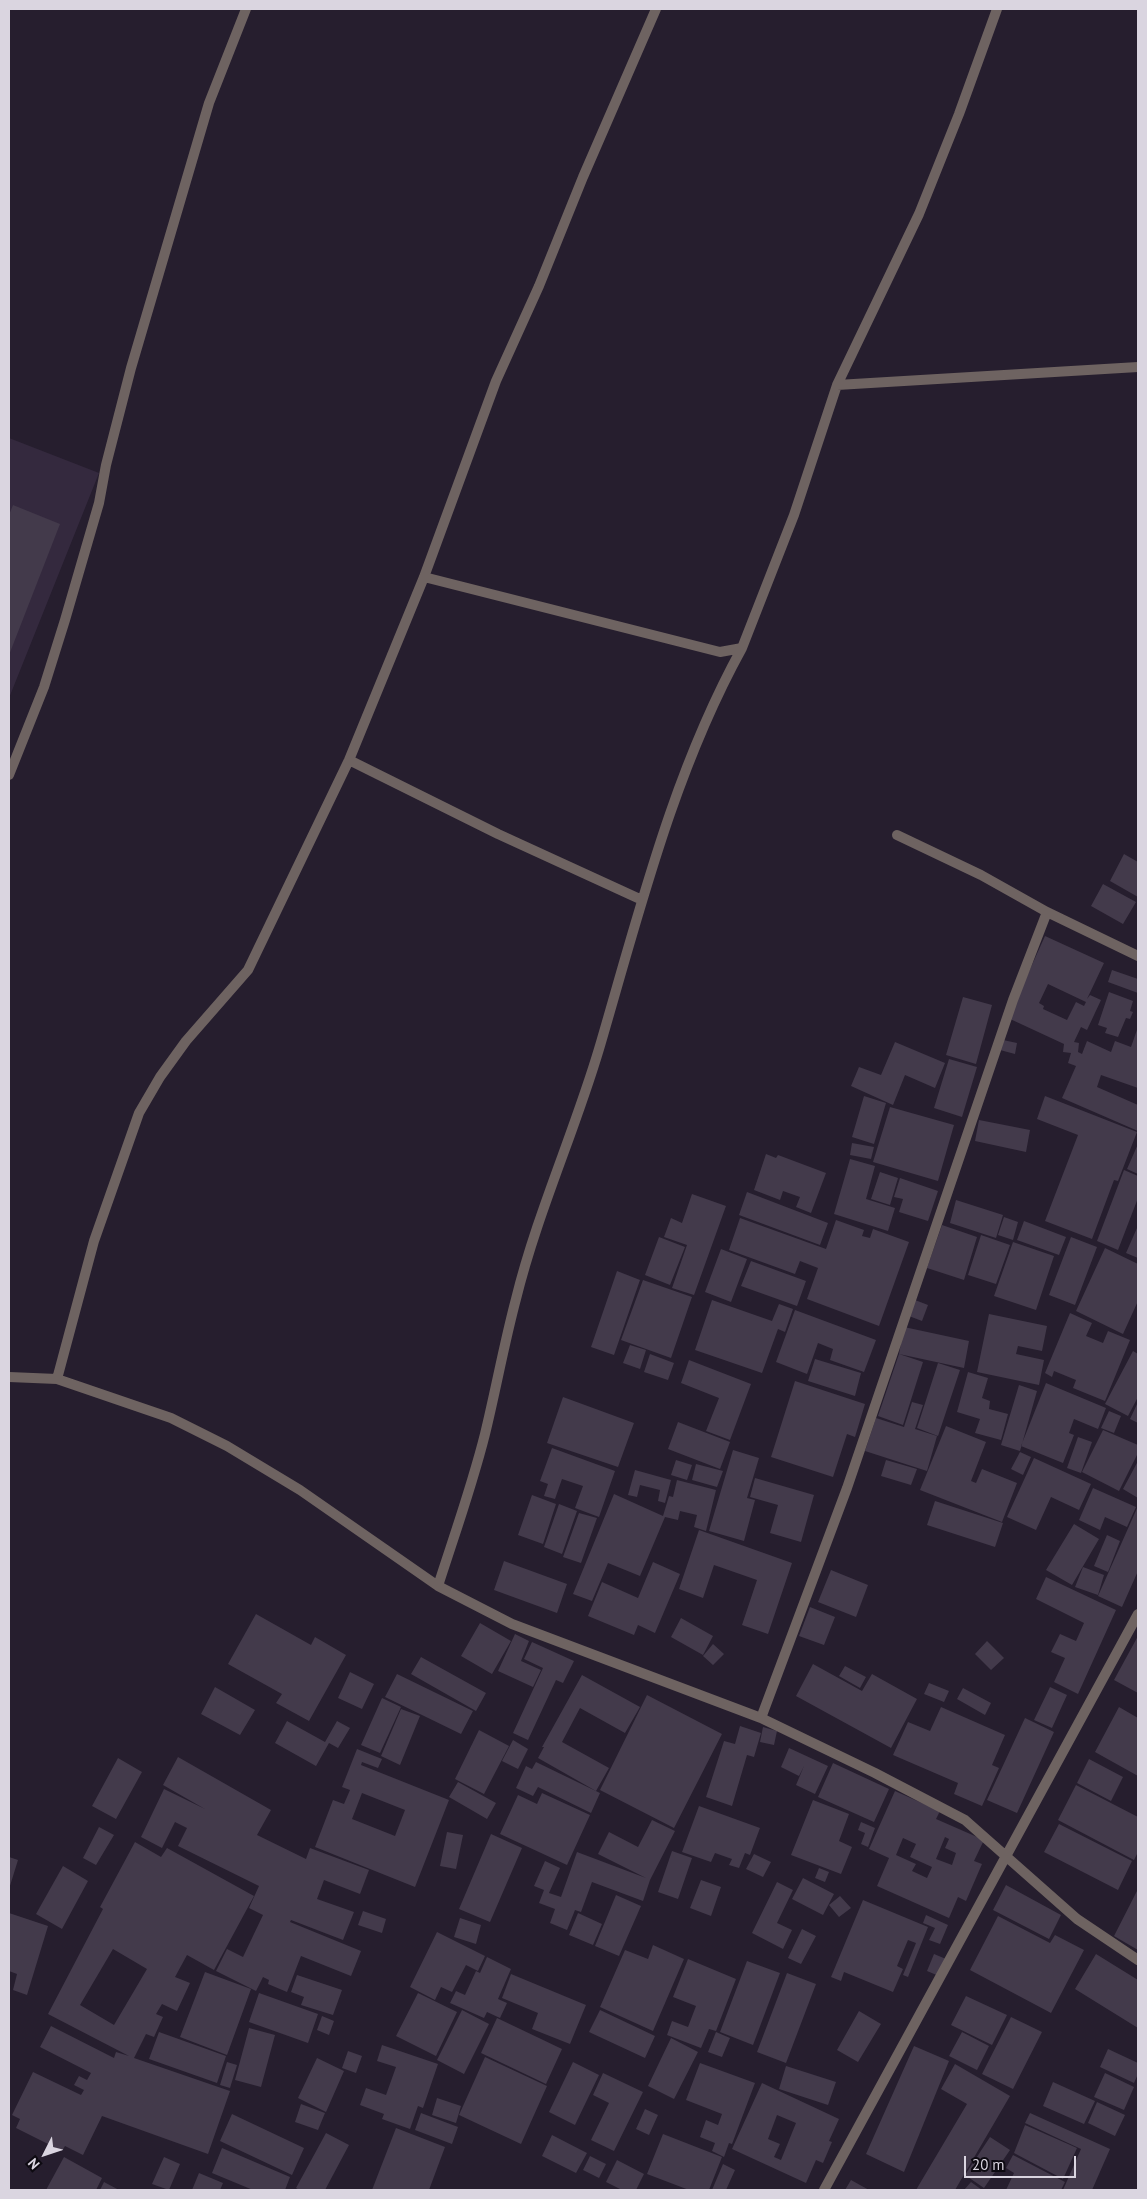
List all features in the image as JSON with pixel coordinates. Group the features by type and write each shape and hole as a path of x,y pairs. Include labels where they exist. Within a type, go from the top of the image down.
{"street":[{"path":"9,775 44,687 65,620 99,503 106,465 131,368 209,103 246,9"},
{"path":"57,1379 94,1241 139,1113 160,1077 186,1041 248,970 349,760 424,577 496,381 539,286 583,177 656,9"},
{"path":"438,1586 484,1437 516,1299 542,1210 598,1053 642,900 671,812 722,686 742,648 794,515 837,385 919,214 959,114 997,9"},
{"path":"837,385 1138,367"},
{"path":"424,577 720,652 742,648"},
{"path":"349,760 498,834 642,900"},
{"path":"897,835 981,874 1048,912 1138,956"},
{"path":"761,1718 847,1488 1014,1000 1048,912"},
{"path":"9,1377 57,1379 172,1418 227,1446 300,1490 438,1586 512,1624 761,1718 875,1773 965,1820 1077,1918 1138,1960"},
{"path":"824,2190 1007,1858 1138,1614"}],"shaded area":[{"path":"9,438 99,473 9,698"}],"building":[{"path":"13,505 60,524 9,655 9,515"},
{"path":"1124,854 1138,862 1138,897 1110,881"},
{"path":"1103,884 1136,902 1123,924 1091,906"},
{"path":"1045,936 1104,963 1087,999 1090,995 1101,1000 1087,1030 1081,1027 1074,1042 1079,1043 1078,1052 1082,1054 1087,1041 1111,1052 1115,1041 1131,1047 1138,1027 1138,1088 1101,1075 1097,1087 1138,1105 1138,1131 1062,1098 1076,1066 1068,1063 1071,1053 1063,1052 1064,1044 1008,1018","holes":["1048,984 1086,1002 1084,1006 1076,1002 1067,1020 1043,1009 1044,1006 1039,1003"]},
{"path":"1112,970 1138,979 1138,993 1108,982"},
{"path":"1109,992 1133,1001 1130,1011 1133,1012 1130,1019 1126,1018 1118,1037 1105,1033 1107,1028 1098,1025"},
{"path":"963,997 992,1005 976,1064 946,1055"},
{"path":"1003,1040 1017,1043 1015,1054 1000,1050"},
{"path":"895,1042 945,1063 935,1088 905,1075 893,1105 851,1086 859,1067 881,1075"},
{"path":"949,1059 977,1067 962,1117 934,1108"},
{"path":"864,1096 886,1103 874,1144 852,1137"},
{"path":"1045,1096 1137,1132 1118,1181 1114,1180 1092,1239 1045,1221 1078,1135 1037,1119"},
{"path":"890,1107 954,1125 938,1181 873,1162"},
{"path":"979,1120 1030,1130 1026,1152 975,1141"},
{"path":"852,1143 874,1147 871,1159 850,1155"},
{"path":"1138,1144 1138,1174 1127,1169"},
{"path":"766,1154 776,1158 778,1155 826,1173 811,1213 796,1207 800,1197 783,1191 780,1200 754,1190"},
{"path":"850,1159 875,1166 866,1199 895,1208 888,1231 834,1214"},
{"path":"1124,1170 1138,1176 1138,1198 1118,1250 1097,1241"},
{"path":"880,1172 898,1178 890,1205 871,1199"},
{"path":"900,1178 938,1191 928,1221 899,1212 903,1199 894,1197"},
{"path":"747,1192 828,1223 820,1245 739,1215"},
{"path":"692,1194 726,1206 694,1295 672,1288 687,1245 664,1237 671,1218 682,1223"},
{"path":"956,1200 1003,1215 996,1238 950,1223"},
{"path":"1004,1217 1018,1222 1013,1240 998,1235"},
{"path":"740,1218 826,1249 836,1220 864,1230 862,1236 870,1238 873,1229 909,1242 879,1326 807,1299 818,1268 800,1261 795,1274 729,1250"},
{"path":"1024,1221 1066,1237 1059,1255 1017,1240"},
{"path":"942,1225 977,1237 964,1280 927,1268"},
{"path":"1138,1229 1138,1258 1126,1253"},
{"path":"981,1235 1010,1245 996,1284 968,1275"},
{"path":"659,1237 685,1247 670,1285 645,1275"},
{"path":"1071,1237 1097,1247 1075,1305 1049,1295"},
{"path":"1013,1242 1054,1256 1036,1310 994,1296"},
{"path":"1105,1248 1138,1264 1138,1301 1123,1334 1076,1311"},
{"path":"721,1249 747,1259 731,1302 705,1292"},
{"path":"751,1261 806,1281 797,1306 741,1286"},
{"path":"617,1271 640,1280 614,1355 591,1347"},
{"path":"643,1280 692,1297 671,1358 621,1340"},
{"path":"712,1300 772,1321 779,1304 793,1309 785,1332 778,1329 762,1373 695,1350"},
{"path":"915,1300 928,1305 922,1321 909,1316"},
{"path":"795,1310 876,1340 864,1372 830,1360 833,1349 818,1343 807,1374 776,1362"},
{"path":"1070,1313 1092,1323 1086,1336 1103,1343 1108,1331 1130,1340 1105,1401 1073,1388 1076,1380 1054,1371 1052,1377 1045,1373"},
{"path":"989,1314 1047,1326 1042,1351 1018,1346 1016,1354 1044,1360 1039,1385 977,1372"},
{"path":"904,1327 969,1341 964,1368 899,1354"},
{"path":"630,1345 646,1350 640,1369 623,1363"},
{"path":"1133,1351 1138,1354 1138,1397 1128,1416 1105,1404"},
{"path":"650,1354 674,1363 668,1380 644,1372"},
{"path":"899,1354 923,1362 903,1425 878,1416"},
{"path":"815,1359 861,1373 855,1396 808,1381"},
{"path":"689,1360 751,1384 730,1440 706,1431 719,1398 681,1383"},
{"path":"938,1363 960,1370 938,1436 917,1428"},
{"path":"968,1372 988,1378 982,1398 990,1401 989,1409 1008,1414 1001,1440 975,1433 980,1419 957,1412"},
{"path":"795,1381 865,1404 855,1437 847,1434 833,1477 771,1457"},
{"path":"1046,1383 1106,1408 1098,1429 1074,1419 1069,1433 1074,1435 1063,1463 1021,1446"},
{"path":"1019,1385 1037,1391 1020,1451 1001,1445"},
{"path":"563,1397 634,1423 618,1467 547,1443"},
{"path":"912,1402 923,1405 915,1429 937,1436 927,1471 865,1451 876,1418 904,1427"},
{"path":"1138,1402 1138,1423 1130,1419"},
{"path":"1109,1411 1121,1416 1114,1433 1101,1428"},
{"path":"678,1422 730,1442 720,1469 668,1449"},
{"path":"946,1426 986,1442 971,1481 976,1483 982,1469 1017,1483 1002,1522 920,1490"},
{"path":"1103,1430 1138,1445 1138,1453 1119,1491 1082,1472"},
{"path":"1078,1437 1092,1442 1081,1473 1067,1468"},
{"path":"552,1448 615,1471 599,1517 575,1508 583,1486 562,1479 555,1499 544,1496 548,1484 540,1481"},
{"path":"733,1450 759,1458 747,1498 755,1500 744,1541 709,1531"},
{"path":"1020,1452 1031,1457 1023,1475 1011,1469"},
{"path":"1034,1458 1091,1484 1079,1510 1051,1497 1036,1530 1007,1517"},
{"path":"676,1460 692,1465 687,1480 671,1475"},
{"path":"886,1460 917,1469 911,1485 881,1476"},
{"path":"1138,1461 1138,1498 1123,1489"},
{"path":"696,1464 723,1471 717,1487 692,1480"},
{"path":"635,1470 671,1480 665,1503 658,1501 660,1490 640,1485 637,1497 628,1495"},
{"path":"755,1478 814,1495 801,1542 770,1533 778,1505 750,1497"},
{"path":"677,1480 716,1490 706,1531 694,1527 697,1515 680,1511 678,1520 665,1517 640,1576 608,1563 592,1601 573,1594 614,1494 663,1516 669,1496 673,1497"},
{"path":"1093,1488 1136,1507 1127,1527 1105,1517 1100,1530 1079,1520"},
{"path":"532,1495 556,1504 543,1544 518,1535"},
{"path":"935,1501 1003,1523 995,1547 927,1525"},
{"path":"559,1504 577,1511 562,1554 544,1547"},
{"path":"1138,1506 1138,1571 1122,1607 1098,1596"},
{"path":"579,1513 597,1518 581,1563 563,1557"},
{"path":"1074,1524 1099,1539 1072,1585 1046,1570"},
{"path":"699,1530 792,1563 768,1634 742,1625 757,1580 714,1565 703,1598 679,1589"},
{"path":"1107,1535 1120,1541 1108,1572 1094,1566"},
{"path":"504,1561 567,1584 557,1613 494,1590"},
{"path":"653,1562 680,1574 655,1633 638,1625 634,1635 588,1616 602,1582 638,1598"},
{"path":"1083,1567 1104,1575 1098,1595 1075,1587"},
{"path":"831,1570 868,1585 856,1617 818,1602"},
{"path":"1046,1577 1116,1610 1078,1694 1054,1682 1065,1658 1051,1652 1060,1634 1076,1641 1084,1623 1036,1599"},
{"path":"810,1607 835,1617 824,1645 799,1636"},
{"path":"256,1614 311,1645 315,1637 346,1655 309,1721 276,1703 282,1694 228,1664"},
{"path":"681,1618 713,1636 703,1655 671,1637"},
{"path":"480,1623 511,1641 492,1674 461,1656"},
{"path":"515,1634 529,1641 521,1661 541,1670 533,1687 498,1671"},
{"path":"1138,1636 1138,1693 1114,1680"},
{"path":"987,1641 1004,1658 991,1670 975,1654"},
{"path":"532,1642 574,1661 563,1683 556,1680 528,1740 513,1733 543,1668 524,1659"},
{"path":"713,1644 724,1654 713,1665 703,1656"},
{"path":"421,1657 486,1693 476,1711 411,1674"},
{"path":"813,1664 862,1691 872,1674 917,1699 891,1748 796,1696"},
{"path":"845,1666 866,1677 860,1688 839,1676"},
{"path":"350,1672 374,1684 362,1709 338,1698"},
{"path":"397,1674 473,1711 461,1734 385,1697"},
{"path":"582,1675 640,1707 625,1733 580,1708 562,1742 609,1768 596,1791 538,1758 544,1747 542,1747"},
{"path":"929,1683 949,1691 944,1702 924,1694"},
{"path":"215,1687 255,1710 240,1735 201,1714"},
{"path":"1050,1687 1067,1695 1052,1728 1034,1720"},
{"path":"963,1688 991,1703 985,1715 957,1699"},
{"path":"647,1695 722,1734 674,1828 600,1790"},
{"path":"382,1698 401,1707 380,1753 361,1745"},
{"path":"941,1707 1005,1735 992,1765 999,1768 982,1806 954,1794 958,1783 893,1755 908,1722 930,1731"},
{"path":"1119,1707 1138,1718 1138,1776 1095,1752"},
{"path":"401,1709 420,1716 400,1765 381,1756"},
{"path":"1025,1718 1054,1732 1017,1813 987,1800"},
{"path":"287,1721 325,1742 337,1721 350,1728 338,1748 329,1743 316,1766 275,1743"},
{"path":"740,1726 761,1733 754,1757 747,1755 732,1806 706,1797 724,1741 735,1744"},
{"path":"763,1727 777,1731 774,1745 760,1742"},
{"path":"479,1730 509,1746 484,1794 455,1779"},
{"path":"513,1740 528,1749 518,1769 502,1761"},
{"path":"789,1748 828,1766 815,1794 796,1785 804,1766 799,1776 781,1767"},
{"path":"357,1749 382,1759 378,1768 362,1762 361,1765 449,1800 415,1887 315,1847 333,1800 344,1804 350,1790 342,1787","holes":["362,1793 405,1810 395,1836 352,1819"]},
{"path":"178,1757 271,1810 257,1835 306,1859 310,1848 369,1870 360,1894 324,1880 317,1899 354,1912 343,1940 291,1920 290,1922 361,1951 351,1976 301,1956 287,1992 268,1984 269,1980 263,1977 256,1991 216,1971 227,1949 243,1957 263,1915 249,1908 259,1886 178,1846 187,1828 175,1822 162,1848 141,1837 164,1789 205,1809 163,1785"},
{"path":"118,1758 142,1772 116,1819 92,1806"},
{"path":"1089,1759 1123,1777 1111,1801 1077,1783"},
{"path":"536,1762 600,1793 591,1813 538,1787 533,1796 516,1788 526,1766 532,1769"},
{"path":"833,1763 889,1789 874,1822 818,1797"},
{"path":"458,1782 496,1803 487,1819 449,1797"},
{"path":"1076,1785 1138,1817 1138,1852 1134,1860 1058,1820"},
{"path":"895,1791 940,1811 936,1819 984,1840 974,1861 982,1864 966,1901 958,1897 949,1918 877,1886 889,1858 869,1849","holes":["945,1837 949,1839 945,1848 956,1853 952,1865 936,1859","903,1838 916,1844 910,1857 932,1867 927,1878 912,1871 916,1864 896,1855"]},
{"path":"542,1793 590,1815 567,1865 500,1834 518,1795 537,1804"},
{"path":"813,1800 849,1814 839,1841 852,1847 841,1874 791,1855"},
{"path":"699,1806 760,1828 750,1855 745,1853 739,1868 729,1865 732,1859 715,1853 711,1862 682,1852"},
{"path":"652,1820 675,1831 650,1880 643,1901 592,1882 581,1912 575,1910 567,1930 550,1923 555,1909 539,1903 544,1890 534,1886 545,1861 560,1868 549,1893 561,1897 577,1852 646,1878 598,1854 609,1832 638,1847"},
{"path":"861,1822 875,1828 868,1847 861,1844 865,1833 858,1830"},
{"path":"1059,1824 1132,1861 1118,1890 1044,1852"},
{"path":"99,1827 114,1835 96,1865 83,1858"},
{"path":"447,1832 463,1835 456,1869 440,1866"},
{"path":"491,1834 522,1848 490,1922 459,1909"},
{"path":"135,1842 161,1857 167,1848 254,1896 214,1970 187,1955 175,1977 190,1983 177,2011 162,2004 156,2014 163,2017 154,2037 146,2034 134,2058 230,2091 208,2154 102,2116 83,2155 65,2146 62,2151 16,2128 20,2119 12,2115 33,2072 81,2095 84,2090 74,2085 79,2076 87,2080 91,2073 40,2047 51,2026 114,2058 116,2052 129,2056 48,2014 103,1909 100,1907","holes":["113,1949 147,1969 114,2025 80,2005"]},
{"path":"672,1851 692,1858 678,1899 658,1892"},
{"path":"754,1854 771,1862 763,1877 746,1869"},
{"path":"9,1857 18,1860 9,1889"},
{"path":"63,1866 88,1881 62,1929 36,1914"},
{"path":"819,1868 829,1872 825,1882 815,1878"},
{"path":"803,1878 834,1894 823,1915 792,1899"},
{"path":"701,1880 721,1887 711,1916 690,1908"},
{"path":"777,1882 793,1890 777,1923 792,1930 783,1949 752,1933"},
{"path":"1006,1885 1061,1915 1049,1939 993,1910"},
{"path":"1138,1889 1138,1950 1114,1936"},
{"path":"616,1895 641,1906 619,1956 595,1946"},
{"path":"840,1896 851,1908 839,1917 829,1905"},
{"path":"863,1900 928,1927 908,1977 903,1975 916,1943 908,1940 897,1966 903,1969 893,1992 844,1972 841,1981 831,1977"},
{"path":"363,1911 386,1919 382,1933 358,1925"},
{"path":"9,1913 48,1926 27,1995 13,1990 17,1974 9,1971"},
{"path":"578,1913 602,1924 593,1945 569,1935"},
{"path":"926,1915 948,1925 940,1944 929,1940 935,1928 923,1923"},
{"path":"998,1916 1050,1943 1055,1935 1084,1950 1051,2013 970,1970"},
{"path":"460,1918 481,1925 476,1944 454,1937"},
{"path":"802,1929 816,1936 801,1964 788,1958"},
{"path":"437,1932 485,1956 478,1971 466,1965 452,1992 441,1987 435,2000 410,1987"},
{"path":"653,1945 684,1959 653,2031 600,2007 625,1950 648,1959"},
{"path":"934,1954 946,1959 939,1976 927,1971"},
{"path":"1096,1954 1138,1980 1138,2028 1075,1989"},
{"path":"487,1957 511,1969 498,1999 507,2003 500,2018 487,2012 484,2018 450,2003 456,1991 465,1995 476,1971 480,1973"},
{"path":"688,1959 736,1979 716,2031 709,2029 701,2048 667,2035 672,2021 688,2027 696,2006 673,1997"},
{"path":"747,1961 780,1973 753,2045 720,2032"},
{"path":"205,1972 251,1989 227,2055 180,2037"},
{"path":"787,1973 816,1984 786,2063 757,2052"},
{"path":"511,1974 586,2005 570,2044 532,2029 538,2013 502,1998"},
{"path":"297,1975 342,1990 333,2015 301,2005 304,1997 291,1992"},
{"path":"259,1993 318,2014 308,2043 249,2022"},
{"path":"418,1993 457,2012 436,2056 396,2036"},
{"path":"966,1996 1007,2015 992,2045 951,2025"},
{"path":"462,2010 489,2024 464,2074 437,2060"},
{"path":"600,2010 655,2036 645,2058 589,2032"},
{"path":"859,2011 881,2024 858,2062 837,2050"},
{"path":"322,2016 334,2021 329,2035 317,2030"},
{"path":"1011,2017 1042,2032 1013,2089 982,2074"},
{"path":"497,2018 562,2049 546,2084 481,2053"},
{"path":"249,2028 275,2035 261,2087 235,2080"},
{"path":"159,2032 226,2056 217,2083 149,2059"},
{"path":"716,2032 730,2038 722,2057 708,2052"},
{"path":"962,2032 989,2046 977,2070 949,2056"},
{"path":"671,2038 698,2052 674,2099 648,2086"},
{"path":"382,2045 438,2064 423,2108 418,2106 410,2129 382,2119 384,2114 360,2105 366,2088 386,2095 396,2067 377,2061"},
{"path":"914,2046 949,2061 904,2172 866,2154"},
{"path":"1108,2049 1138,2063 1138,2074 1134,2083 1100,2067"},
{"path":"348,2051 362,2056 356,2073 342,2068"},
{"path":"485,2057 547,2086 521,2144 459,2115"},
{"path":"317,2058 344,2071 326,2112 298,2098"},
{"path":"227,2062 237,2065 230,2088 220,2085"},
{"path":"573,2062 599,2075 575,2125 549,2112"},
{"path":"700,2063 755,2083 732,2144 729,2143 724,2157 712,2151 715,2143 700,2137 706,2120 718,2125 722,2114 686,2100"},
{"path":"955,2064 1010,2096 955,2190 916,2190 967,2104 941,2089"},
{"path":"786,2066 836,2082 828,2105 779,2089"},
{"path":"603,2073 643,2092 614,2151 591,2140 609,2103 593,2095"},
{"path":"1105,2073 1134,2087 1124,2110 1094,2097"},
{"path":"1053,2082 1095,2101 1084,2124 1043,2106"},
{"path":"762,2083 839,2119 829,2141 832,2142 823,2163 816,2160 806,2183 732,2149","holes":["777,2115 796,2123 781,2160 774,2157 780,2144 768,2139"]},
{"path":"437,2098 461,2106 456,2123 432,2115"},
{"path":"1097,2102 1125,2115 1115,2136 1088,2123"},
{"path":"301,2104 325,2113 318,2130 295,2122"},
{"path":"645,2109 658,2115 649,2135 636,2129"},
{"path":"421,2113 458,2127 452,2144 415,2130"},
{"path":"1030,2113 1110,2149 1092,2190 1063,2190 1081,2149 1025,2123"},
{"path":"232,2114 304,2148 292,2175 220,2141"},
{"path":"1025,2125 1077,2148 1063,2179 1014,2153"},
{"path":"396,2128 445,2147 429,2190 372,2190"},
{"path":"326,2133 349,2145 325,2190 299,2190 296,2188"},
{"path":"663,2134 722,2157 709,2190 689,2190 647,2174"},
{"path":"552,2135 587,2153 576,2173 542,2156"},
{"path":"990,2137 1010,2150 984,2188 965,2175"},
{"path":"222,2148 290,2177 285,2190 253,2190 212,2173"},
{"path":"1013,2155 1065,2182 1061,2190 1006,2190 1014,2173 1006,2168"},
{"path":"590,2156 606,2164 599,2178 583,2170"},
{"path":"64,2157 102,2178 96,2190 46,2190"},
{"path":"164,2157 180,2164 169,2190 152,2184"},
{"path":"617,2160 644,2174 636,2190 622,2190 606,2182"},
{"path":"723,2164 735,2170 726,2190 712,2190"},
{"path":"199,2173 223,2183 220,2190 192,2190"},
{"path":"851,2180 869,2190 845,2190"},
{"path":"104,2182 119,2190 100,2190"},
{"path":"971,2182 982,2190 964,2190"}]}
